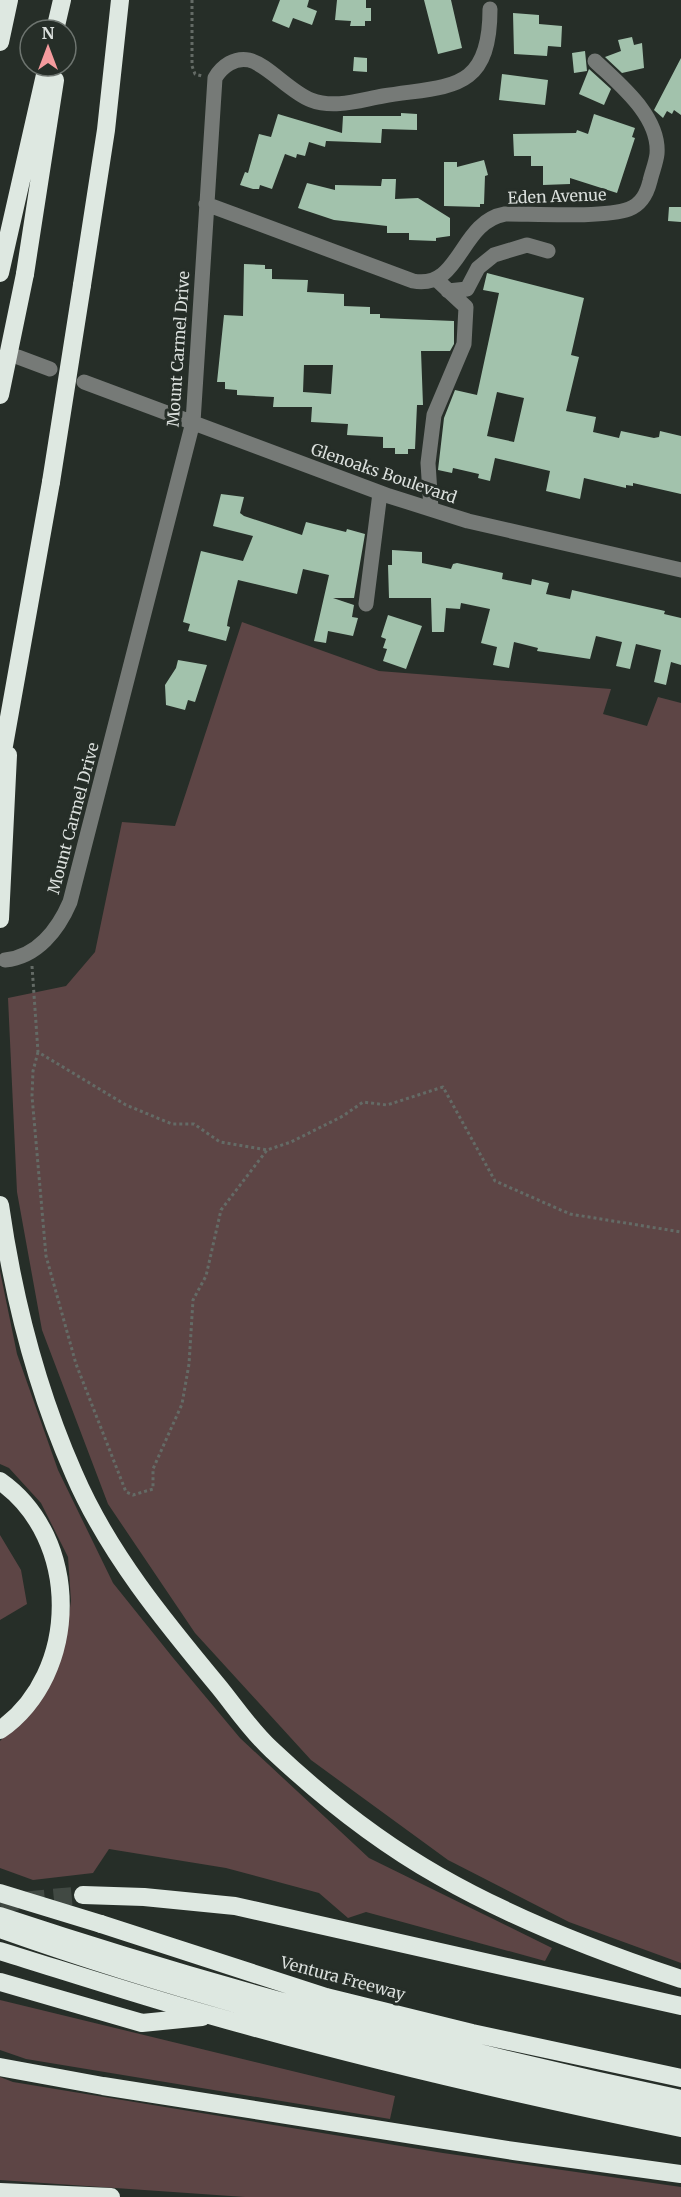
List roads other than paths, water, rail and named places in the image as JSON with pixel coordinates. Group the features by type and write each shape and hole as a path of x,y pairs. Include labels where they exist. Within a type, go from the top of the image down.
{"highway":[{"path":"0,42 9,0"},
{"path":"58,18 62,0"},
{"path":"64,18 67,0"},
{"path":"0,768 51,482 82,285 105,130 120,0"},
{"path":"1,269 44,78"},
{"path":"0,395 25,274 55,78"},
{"path":"0,919 9,727"},
{"path":"0,1205 18,1298 44,1395 74,1476 110,1543 164,1620 270,1749 365,1828 439,1876 512,1912 616,1956 681,1979"},
{"path":"0,1481 29,1507 43,1531 54,1556 63,1609 57,1642 44,1678 28,1706 0,1730"},
{"name":"Ventura Freeway","path":"0,1893 326,1997 472,2033 681,2078"},
{"path":"83,1895 193,1900 275,1914 681,2006"},
{"path":"0,1916 96,1948 264,1997 397,2032 681,2098"},
{"path":"0,1929 153,1978 389,2045 681,2112"},
{"path":"0,1951 212,2016 544,2100 681,2128"},
{"path":"0,1982 142,2023 212,2016"},
{"path":"0,2067 103,2086 514,2151 681,2174"},
{"path":"0,2192 111,2197"}],"street":[{"name":"Mount Carmel Drive","path":"5,960 16,959 48,939 60,924 70,902 193,422 215,78 227,64 247,60 258,64 304,98 345,104 441,89 464,79 481,61 489,34 490,9"},
{"name":"Eden Avenue","path":"443,285 443,276 475,230 491,219 506,214 618,212 638,205 644,197 657,153 651,126 637,105 595,61"},
{"path":"206,204 413,281 467,289 478,268 494,255 527,245 548,251"},
{"path":"431,509 428,463 434,415 464,344 466,307 443,285"},
{"path":"18,357 50,369"},
{"name":"Glenoaks Boulevard","path":"84,382 380,493 551,541 681,570"},
{"path":"366,604 380,493"}],"tunnel":[{"path":"0,1903 83,1895"}]}
